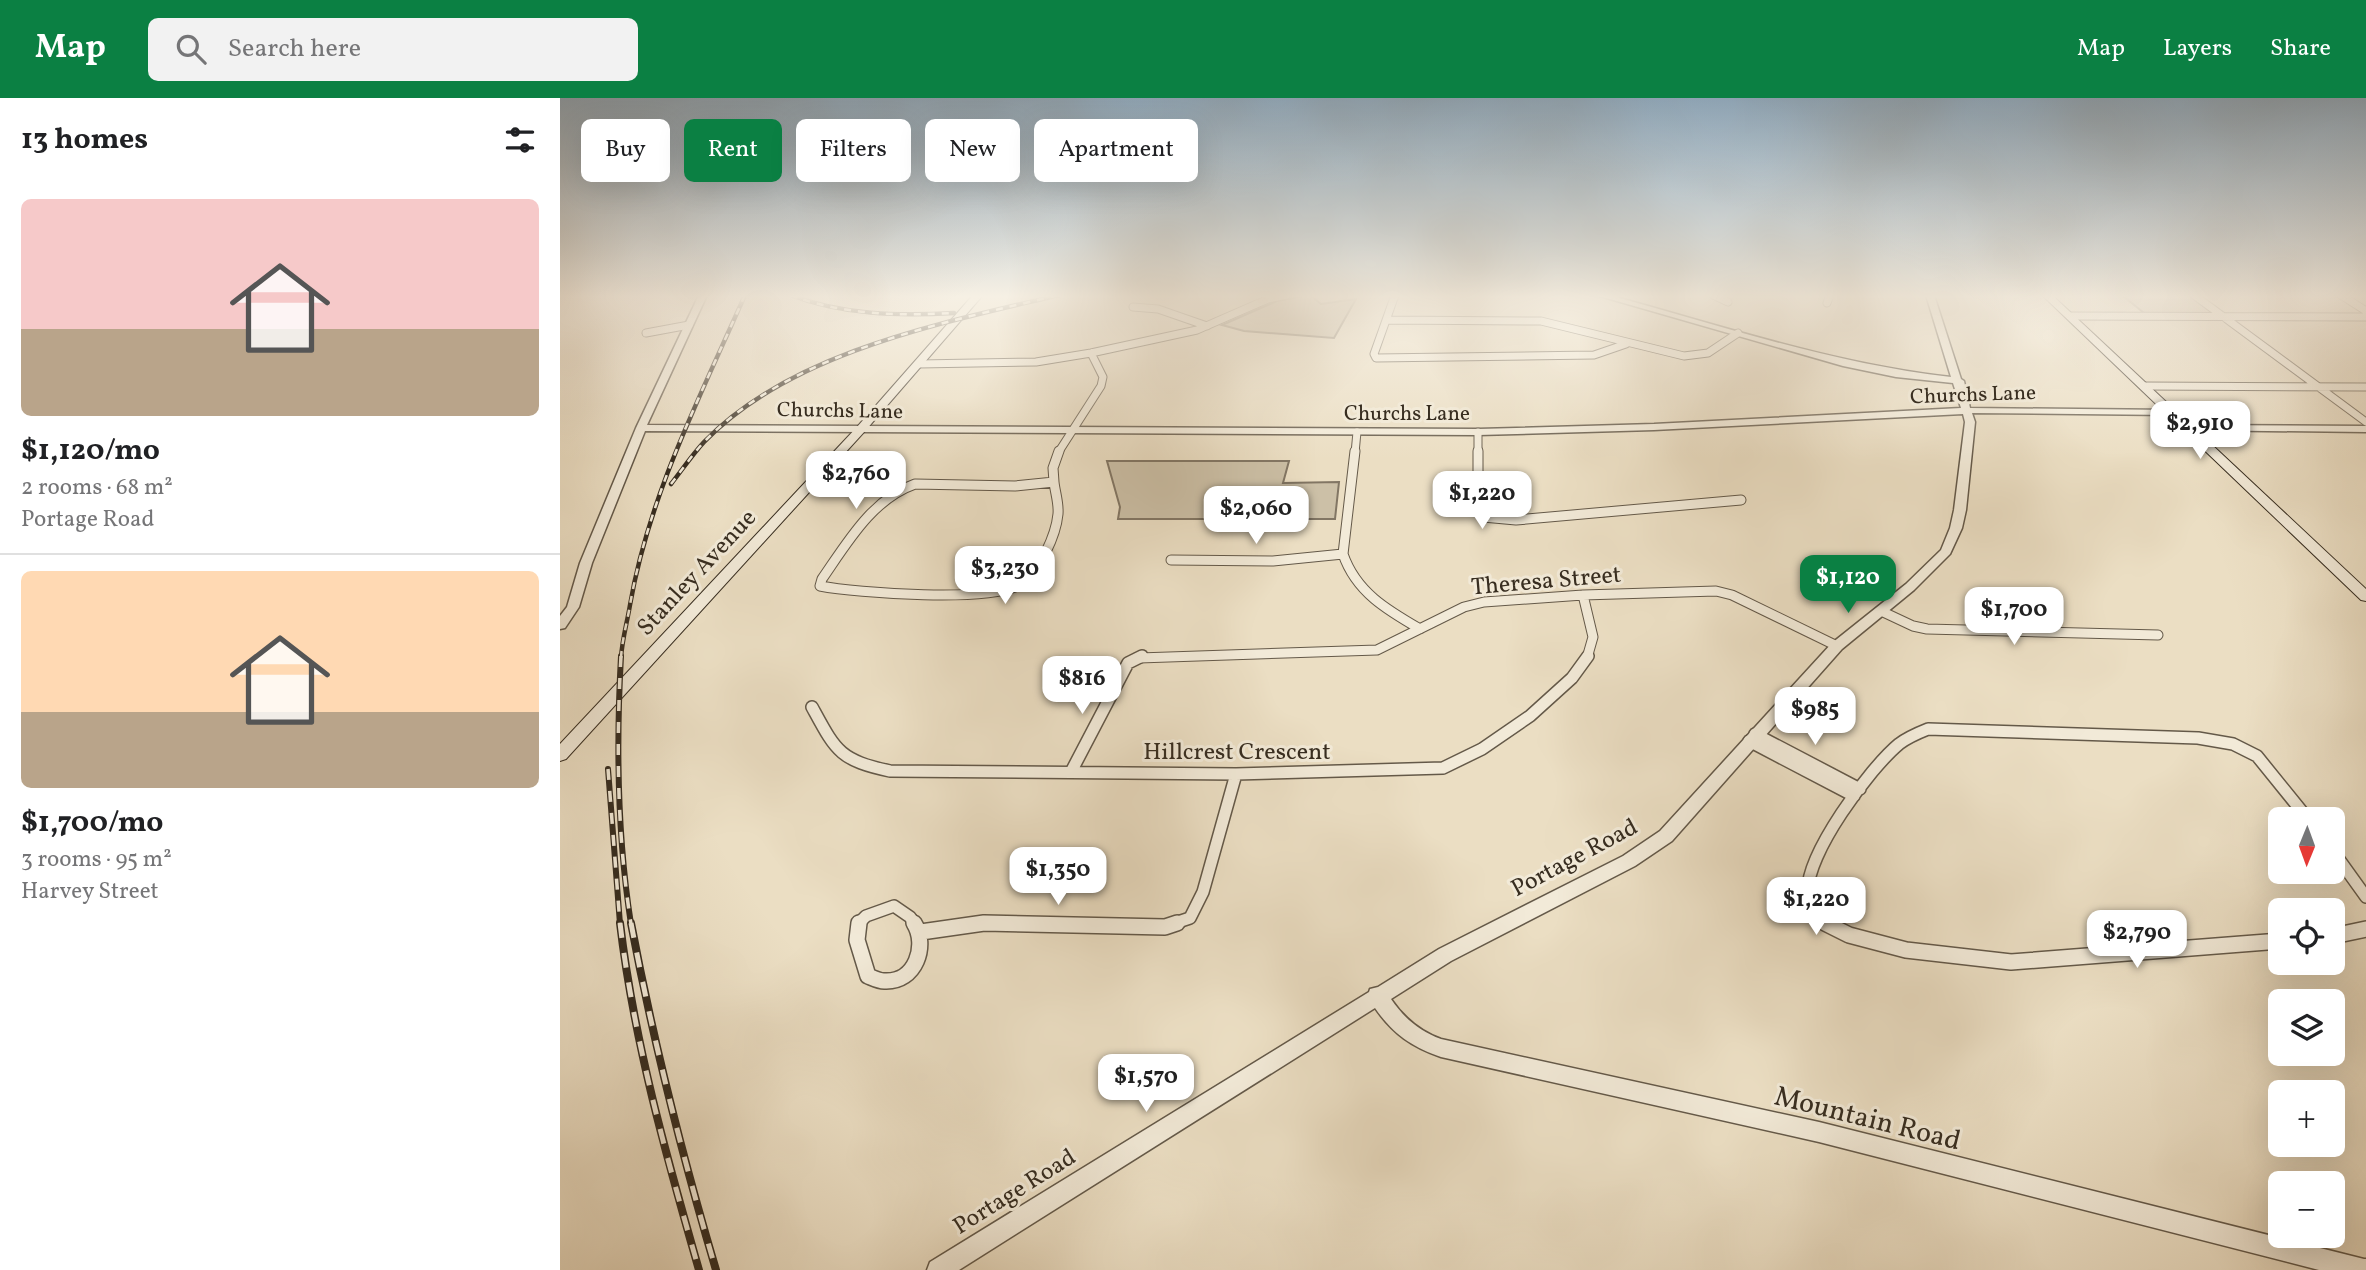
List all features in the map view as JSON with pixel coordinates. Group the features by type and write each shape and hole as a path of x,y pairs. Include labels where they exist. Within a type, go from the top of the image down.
{"main road":[{"name":"Stanley Avenue","path":"560,755 931,350"},
{"path":"2106,350 2366,597"}],"street":[{"path":"560,625 573,607 586,563 641,428 677,350"},
{"path":"919,364 1036,362 1105,350"},
{"path":"1376,350 1374,354 1381,358 1594,355 1609,350"},
{"path":"1650,350 1668,354 1698,355 1713,350"},
{"path":"1796,350 1896,374 1959,381"},
{"name":"Portage Road","path":"938,1270 1377,995 1445,955 1649,850 1681,821 1752,738 1837,646 1927,572 1946,551 1956,528 1970,435 1968,411 1948,350"},
{"path":"2267,350 2366,422"},
{"path":"1054,482 1014,486 904,485 891,493 831,567 820,586 840,590 1003,591 1019,586 1030,576 1055,530 1059,514 1054,464 1101,386 1102,377 1091,353"},
{"path":"2144,386 2366,387"},
{"name":"Churchs Lane","path":"641,428 1478,432 1654,427 1968,411 2171,412"},
{"path":"2188,428 2366,429"},
{"path":"1357,432 1343,554 1351,578 1361,589 1378,604 1420,629"},
{"path":"1478,432 1478,510 1483,517 1516,520 1741,500"},
{"path":"1171,560 1273,561 1343,554"},
{"name":"Theresa Street","path":"1071,772 1128,663 1143,656 1363,652 1377,650 1464,607 1484,602 1583,595 1716,591 1732,595 1837,646"},
{"name":"Hillcrest Crescent","path":"812,707 839,754 855,764 890,771 1236,774 1443,768 1461,762 1488,747 1563,689 1587,661 1594,640 1583,595"},
{"path":"1881,611 1913,626 1927,629 2158,635"},
{"path":"2268,942 2013,962 1935,956 1858,939 1830,927 1814,913 1807,888 1821,846 1857,793 1900,742 1915,732 1928,729 2198,738 2233,744 2257,756 2298,807"},
{"path":"1752,738 1857,793"},
{"path":"921,932 984,923 1165,927 1190,918 1203,892 1236,774"},
{"path":"2345,868 2366,897"},
{"path":"894,906 905,911 921,932 921,955 908,972 895,981 878,982 868,976 854,938 856,928 866,915 894,906"},
{"path":"2345,933 2366,929"},
{"name":"Mountain Road","path":"1377,995 1402,1030 1417,1041 1441,1048 1819,1132 2364,1270"}],"shaded area":[{"path":"1107,461 1289,461 1283,483 1339,482 1335,519 1118,519 1120,507"}],"railway":[{"path":"621,658 639,564 650,525 678,447 721,350"},
{"path":"671,484 704,442 739,411 780,385 858,350"},
{"path":"621,656 619,790 631,924"},
{"path":"608,769 620,924"},
{"path":"620,923 642,1055 699,1270"},
{"path":"631,923 669,1097 716,1270"}]}
